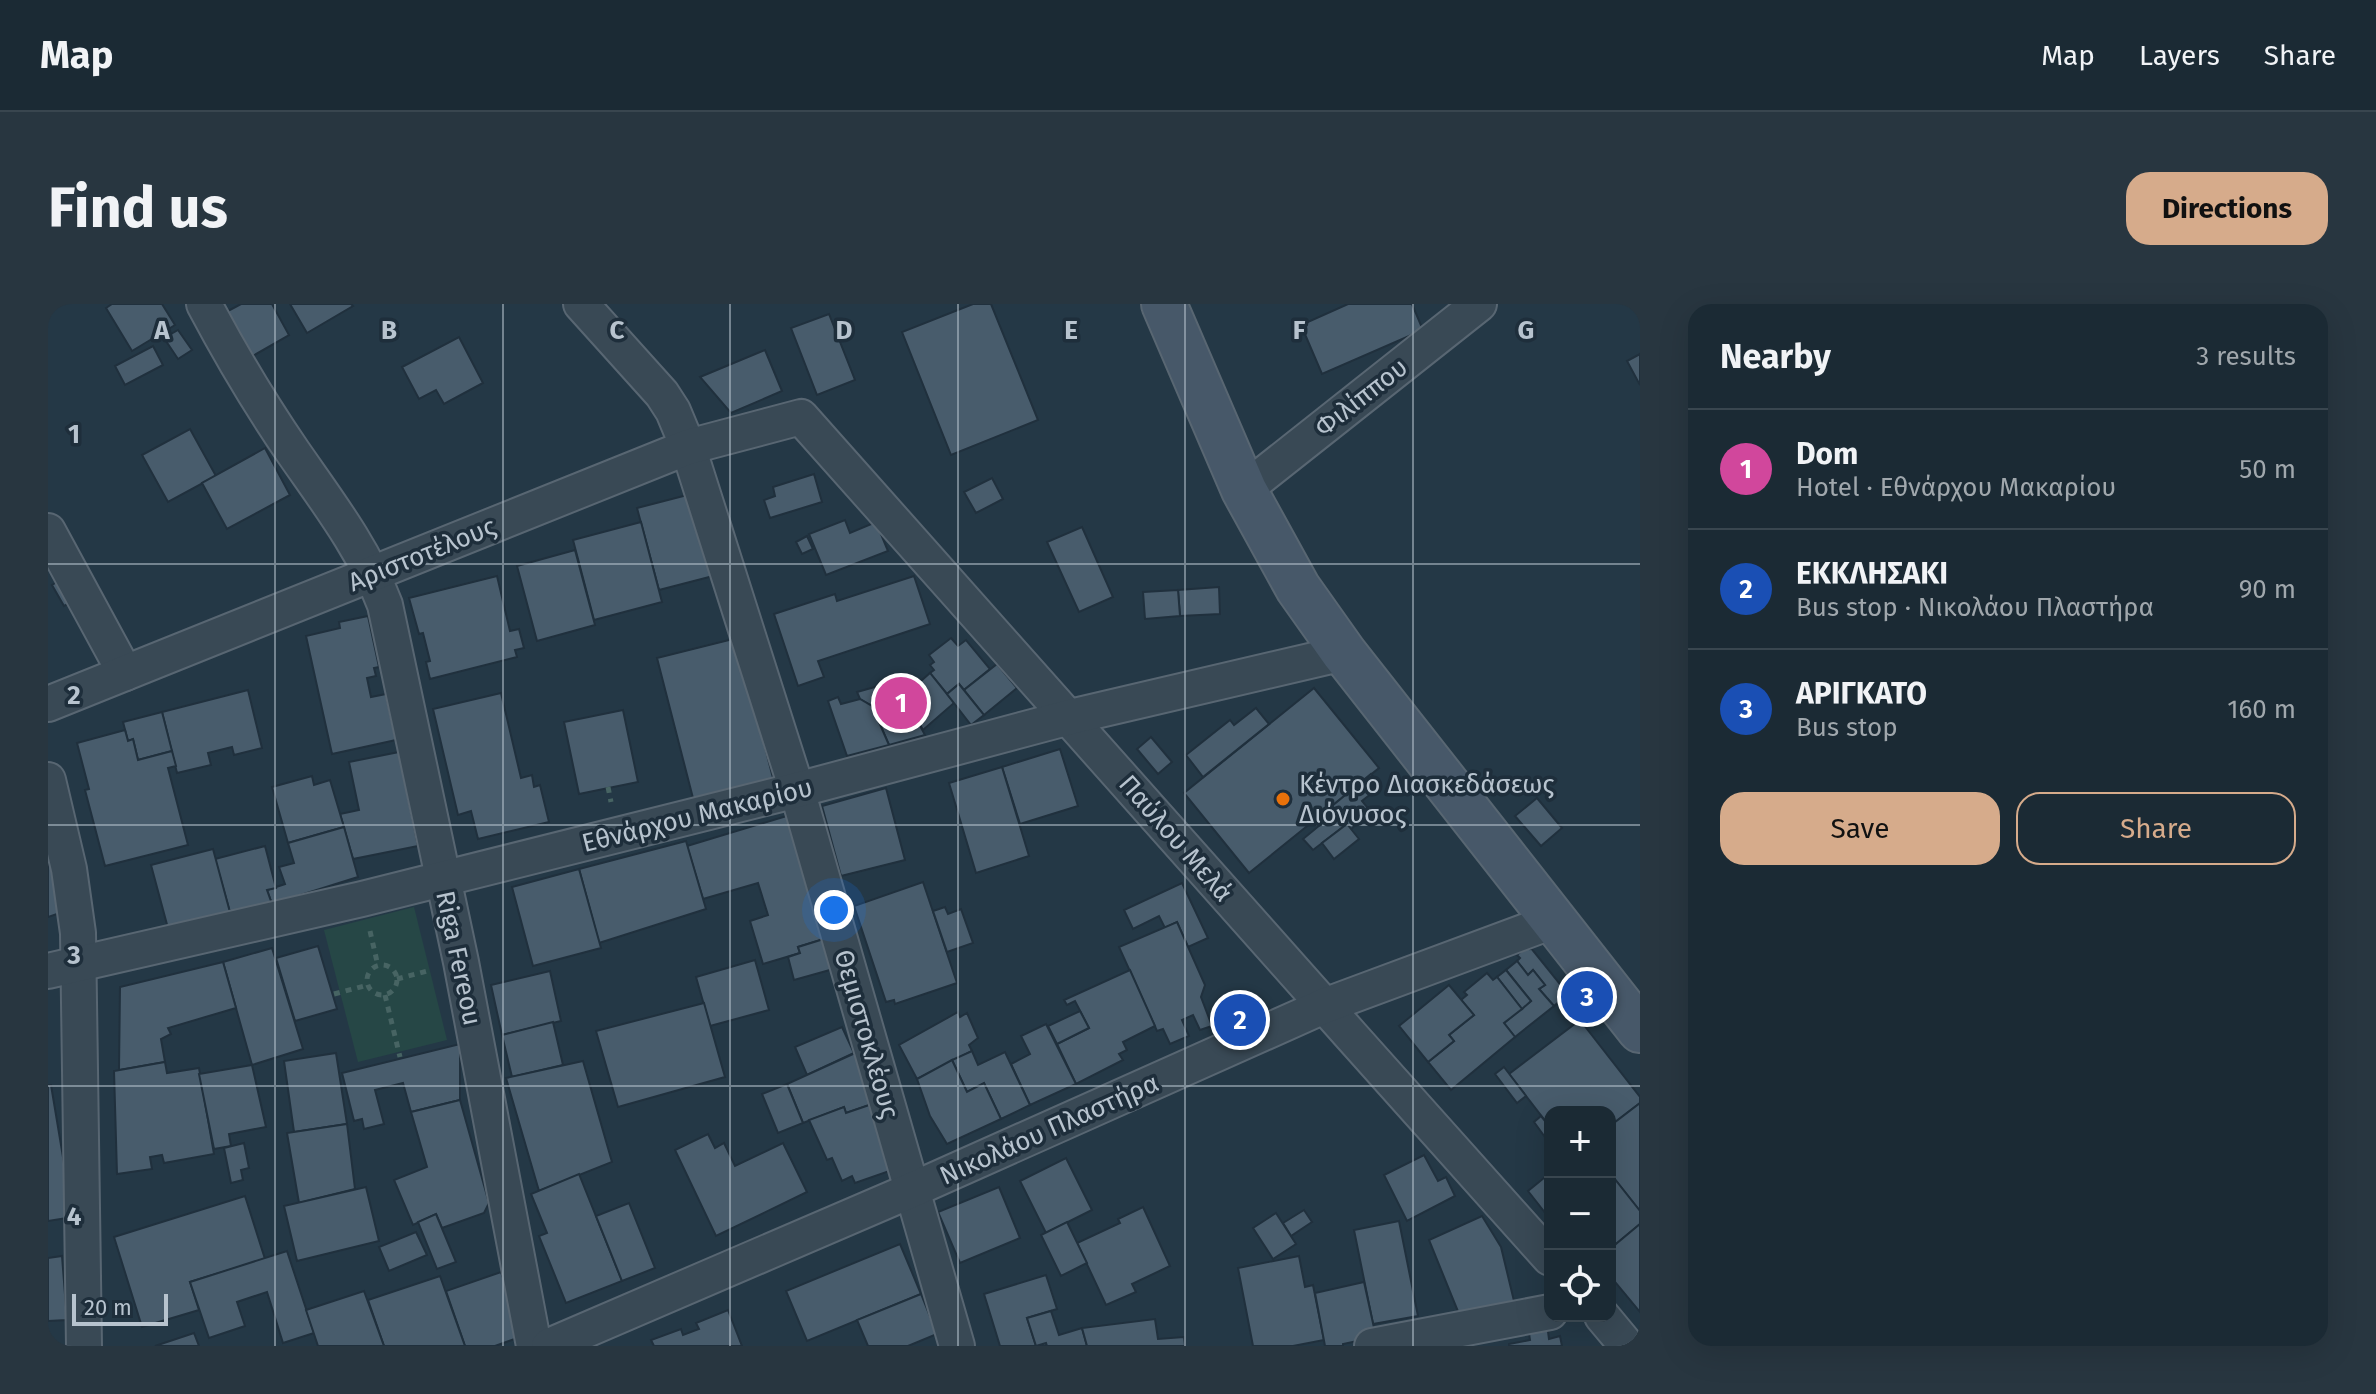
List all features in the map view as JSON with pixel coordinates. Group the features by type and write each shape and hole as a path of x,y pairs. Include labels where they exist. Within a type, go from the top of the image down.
{"main road":[{"path":"1164,304 1244,490 1298,588 1344,653 1640,1030"}],"street":[{"name":"Riga Fereou","path":"204,304 260,404 373,573 385,605 464,978 534,1346"},
{"name":"Θεμιστοκλέους","path":"581,304 662,394 688,447 797,790 957,1346"},
{"name":"Φιλίππου","path":"1244,490 1479,304"},
{"name":"Αριστοτέλους","path":"48,704 688,447 801,417"},
{"name":"Παύλου Μελά","path":"801,417 1544,1251"},
{"path":"48,531 125,673"},
{"name":"Εθνάρχου Μακαρίου","path":"64,967 443,879 1070,717 1344,653"},
{"path":"48,780 69,869 64,967 84,1346"},
{"name":"Νικολάου Πλαστήρα","path":"549,1346 912,1190 1324,1006 1553,921"},
{"path":"1372,1346 1544,1313"},
{"path":"1607,1322 1627,1346"}],"path":[{"path":"383,965 396,974 397,984 393,991 385,995 373,992 368,985 368,976 374,968 383,965"},
{"path":"334,994 368,985"},
{"path":"385,995 400,1057"}],"green space":[{"path":"414,907 447,1040 358,1062 324,930"}],"building":[{"path":"112,304 162,304 175,325 132,351 106,308"},
{"path":"241,304 272,304 289,335 251,357 226,312"},
{"path":"290,304 351,304 353,306 307,333"},
{"path":"973,304 991,304 1038,420 951,455 902,332"},
{"path":"1348,304 1412,304 1423,330 1322,374 1301,325"},
{"path":"829,314 855,380 817,395 791,328"},
{"path":"178,330 192,350 178,359 164,338"},
{"path":"459,337 483,383 444,404 436,390 419,399 402,367"},
{"path":"153,346 163,365 125,385 115,366"},
{"path":"765,350 782,391 731,413 700,377"},
{"path":"1640,354 1640,385 1627,361"},
{"path":"190,429 216,476 168,502 142,455"},
{"path":"265,448 290,495 227,529 202,483"},
{"path":"814,474 822,502 770,518 764,500 775,496 773,487"},
{"path":"992,478 1003,499 976,513 964,492"},
{"path":"695,493 717,575 659,590 637,508"},
{"path":"845,520 850,533 876,522 888,551 826,575 809,534"},
{"path":"641,522 662,602 594,620 573,540"},
{"path":"1082,527 1113,597 1079,612 1047,542"},
{"path":"807,536 813,549 802,554 796,542"},
{"path":"575,550 595,625 537,641 517,566"},
{"path":"497,576 510,631 519,629 524,648 515,650 517,657 430,679 426,662 430,661 423,633 419,634 409,598"},
{"path":"914,576 930,624 818,661 824,677 798,686 774,614 835,594 837,601"},
{"path":"65,577 78,599 64,606 52,585"},
{"path":"1219,587 1220,614 1180,616 1178,590"},
{"path":"1178,590 1180,616 1145,619 1143,592"},
{"path":"368,616 379,667 374,668 376,676 367,678 371,697 386,694 396,740 332,754 306,636 340,628 339,622"},
{"path":"737,638 774,782 694,802 657,658"},
{"path":"951,638 958,646 966,640 990,669 964,690 959,684 947,694 930,673 934,670 930,665 934,662 929,655"},
{"path":"997,664 1017,688 984,715 964,690"},
{"path":"930,673 954,703 923,730 904,696"},
{"path":"896,681 904,696 872,706 860,699 857,692"},
{"path":"959,684 984,715 971,725 947,694"},
{"path":"1314,688 1379,768 1249,873 1184,793"},
{"path":"248,690 262,748 234,755 232,747 208,753 211,765 177,773 162,712"},
{"path":"501,693 521,778 532,775 534,787 540,785 549,822 478,839 471,811 458,815 433,709"},
{"path":"904,696 925,735 889,745 872,706"},
{"path":"838,697 841,704 860,699 872,706 889,745 847,756 828,701"},
{"path":"1256,708 1269,724 1203,777 1186,755 1230,720 1234,725"},
{"path":"623,710 638,782 579,794 564,722"},
{"path":"162,712 172,751 138,760 133,739 128,741 123,722"},
{"path":"125,730 128,741 133,739 138,760 172,751 176,766 168,768 188,845 105,866 85,790 89,789 77,743"},
{"path":"1151,737 1172,762 1158,774 1137,749"},
{"path":"1060,749 1078,806 1020,824 1002,767"},
{"path":"399,752 418,846 353,859 340,814 359,810 349,762"},
{"path":"1002,767 1029,856 976,873 949,783"},
{"path":"1371,774 1381,786 1362,801 1371,812 1351,829 1332,806"},
{"path":"312,776 314,785 330,780 344,827 288,843 272,787"},
{"path":"886,788 905,860 841,876 822,806"},
{"path":"1537,798 1562,828 1541,846 1515,816"},
{"path":"1337,811 1347,824 1313,850 1303,839"},
{"path":"790,815 827,938 798,947 800,953 763,964 750,921 768,915 758,883 703,899 687,846"},
{"path":"1347,824 1359,839 1334,859 1322,843"},
{"path":"344,827 358,877 272,904 267,890 285,884 279,867 294,863 288,843"},
{"path":"686,841 706,909 599,943 579,869"},
{"path":"265,846 276,888 267,890 272,904 231,916 215,859"},
{"path":"213,849 231,916 169,932 151,865"},
{"path":"51,860 60,913 48,917 48,861"},
{"path":"579,869 601,948 533,966 512,887"},
{"path":"923,882 957,983 895,1004 894,1000 886,1002 854,906"},
{"path":"1182,883 1208,938 1188,947 1177,922 1165,928 1159,916 1133,929 1124,910"},
{"path":"945,907 948,914 961,909 973,943 947,952 933,911"},
{"path":"1177,922 1205,985 1201,997 1212,1026 1200,1030 1193,1015 1182,1020 1189,1036 1170,1044 1163,1029 1157,1031 1119,947"},
{"path":"827,938 837,968 794,980 788,957 800,953 798,947"},
{"path":"318,946 337,1009 295,1021 276,958"},
{"path":"1527,946 1568,994 1554,1006 1539,989 1545,985 1533,970 1528,975 1517,961 1520,958 1517,955"},
{"path":"272,948 303,1049 252,1065 223,962"},
{"path":"755,960 769,1010 710,1026 696,977"},
{"path":"1517,961 1528,975 1533,970 1545,985 1539,989 1554,1006 1515,1037 1504,1023 1531,1001 1506,970"},
{"path":"223,962 236,1008 168,1028 171,1034 161,1039 165,1062 119,1070 120,987"},
{"path":"1130,970 1155,1026 1123,1042 1127,1050 1119,1054 1123,1060 1076,1084 1057,1044 1089,1028 1075,1001 1067,1005 1064,1000"},
{"path":"1506,970 1531,1001 1522,1009 1497,977"},
{"path":"550,971 561,1021 502,1035 491,985"},
{"path":"1487,973 1493,980 1497,977 1522,1009 1504,1023 1515,1037 1451,1090 1428,1062 1454,1041 1449,1035 1474,1015 1461,1000 1467,995 1464,992"},
{"path":"1449,985 1474,1015 1449,1035 1454,1041 1428,1062 1399,1026"},
{"path":"704,1003 725,1077 618,1107 596,1031"},
{"path":"1080,1011 1089,1028 1057,1044 1048,1026"},
{"path":"958,1012 960,1017 967,1013 978,1038 969,1045 972,1051 917,1079 899,1045"},
{"path":"1580,1020 1640,1097 1640,1103 1616,1121 1616,1106 1544,1106 1544,1119 1509,1074"},
{"path":"553,1022 563,1065 512,1077 502,1035"},
{"path":"1046,1024 1076,1084 1030,1105 1011,1064 1030,1054 1021,1036"},
{"path":"842,1027 854,1053 807,1075 795,1047"},
{"path":"460,1044 460,1100 411,1112 403,1083 375,1090 384,1124 364,1129 362,1119 354,1121 342,1073"},
{"path":"864,1049 878,1102 846,1113 844,1107 803,1123 787,1084"},
{"path":"972,1051 978,1065 1005,1052 1030,1105 1001,1119 984,1083 967,1092 952,1060"},
{"path":"336,1053 347,1124 294,1132 284,1061"},
{"path":"952,1060 967,1092 984,1083 1001,1119 947,1144 930,1116 917,1079"},
{"path":"583,1061 612,1162 539,1191 506,1078"},
{"path":"165,1062 167,1073 199,1068 214,1154 164,1163 162,1155 150,1157 152,1169 117,1174 114,1071"},
{"path":"252,1065 266,1127 229,1134 231,1146 214,1149 199,1074"},
{"path":"1504,1067 1526,1096 1517,1103 1495,1074"},
{"path":"787,1084 803,1123 778,1133 762,1094"},
{"path":"48,1085 51,1085 73,1217 48,1221"},
{"path":"460,1100 489,1203 484,1213 442,1228 436,1214 413,1225 394,1180 427,1167 411,1112"},
{"path":"878,1102 901,1167 855,1183 852,1176 842,1181 832,1158 827,1160 809,1120 844,1107 846,1113"},
{"path":"1640,1103 1640,1211 1616,1181 1616,1121"},
{"path":"1541,1116 1544,1120 1544,1136 1534,1122"},
{"path":"347,1124 355,1189 299,1203 287,1133"},
{"path":"708,1134 715,1148 724,1143 735,1166 783,1143 807,1192 716,1236 675,1150"},
{"path":"244,1143 249,1168 241,1170 243,1180 231,1183 224,1148"},
{"path":"1424,1155 1438,1181 1446,1177 1455,1196 1407,1221 1384,1175"},
{"path":"1066,1158 1092,1210 1046,1233 1020,1181"},
{"path":"579,1174 622,1281 566,1303 539,1236 547,1233 531,1194"},
{"path":"1544,1178 1544,1211 1528,1191"},
{"path":"1616,1181 1640,1211 1640,1224 1616,1244"},
{"path":"366,1187 379,1241 297,1261 284,1206"},
{"path":"999,1187 1020,1238 960,1263 938,1212"},
{"path":"245,1196 265,1259 190,1282 199,1310 142,1327 114,1237"},
{"path":"629,1203 655,1268 622,1281 596,1216"},
{"path":"1143,1207 1170,1266 1132,1284 1136,1292 1106,1305 1077,1243 1120,1223 1118,1219"},
{"path":"1304,1210 1312,1222 1291,1236 1283,1223"},
{"path":"1276,1213 1296,1244 1273,1259 1253,1228"},
{"path":"436,1214 456,1262 437,1269 418,1222"},
{"path":"1482,1216 1501,1247 1514,1301 1459,1314 1429,1240"},
{"path":"1399,1221 1418,1316 1373,1324 1354,1230"},
{"path":"1067,1222 1087,1263 1061,1276 1041,1235"},
{"path":"1640,1224 1640,1312 1616,1283 1616,1244"},
{"path":"416,1232 427,1255 389,1271 379,1247"},
{"path":"900,1244 921,1294 807,1341 786,1291"},
{"path":"287,1251 314,1333 283,1343 267,1292 237,1302 245,1326 209,1338 190,1282"},
{"path":"62,1256 67,1320 48,1321 48,1258"},
{"path":"1299,1256 1305,1287 1313,1285 1324,1340 1293,1346 1253,1346 1238,1268"},
{"path":"501,1272 523,1336 495,1346 465,1346 446,1291"},
{"path":"1046,1275 1057,1309 1027,1318 1036,1346 1000,1346 984,1294"},
{"path":"440,1276 465,1346 384,1346 368,1300"},
{"path":"1364,1282 1376,1337 1343,1346 1325,1346 1315,1293"},
{"path":"364,1291 384,1346 318,1346 306,1310"},
{"path":"921,1294 937,1334 908,1346 868,1346 857,1320"},
{"path":"728,1310 742,1346 654,1346 651,1340 681,1329 683,1335 699,1329 696,1323"},
{"path":"1051,1311 1059,1335 1082,1328 1087,1346 1047,1346 1046,1343 1036,1346 1027,1318"},
{"path":"1155,1319 1158,1339 1184,1337 1185,1346 1087,1346 1082,1328"},
{"path":"1547,1324 1549,1339 1560,1336 1562,1346 1509,1346 1530,1340 1528,1327"},
{"path":"194,1333 199,1346 155,1346"}],"place":[{"name":"Dom","path":"901,703"},
{"name":"Κέντρο Διασκεδάσεως Διόνυσος","path":"1283,799"},
{"name":"ΑΡΙΓΚΑΤΟ","path":"1587,997"},
{"name":"ΕΚΚΛΗΣΑΚΙ","path":"1240,1020"}]}
